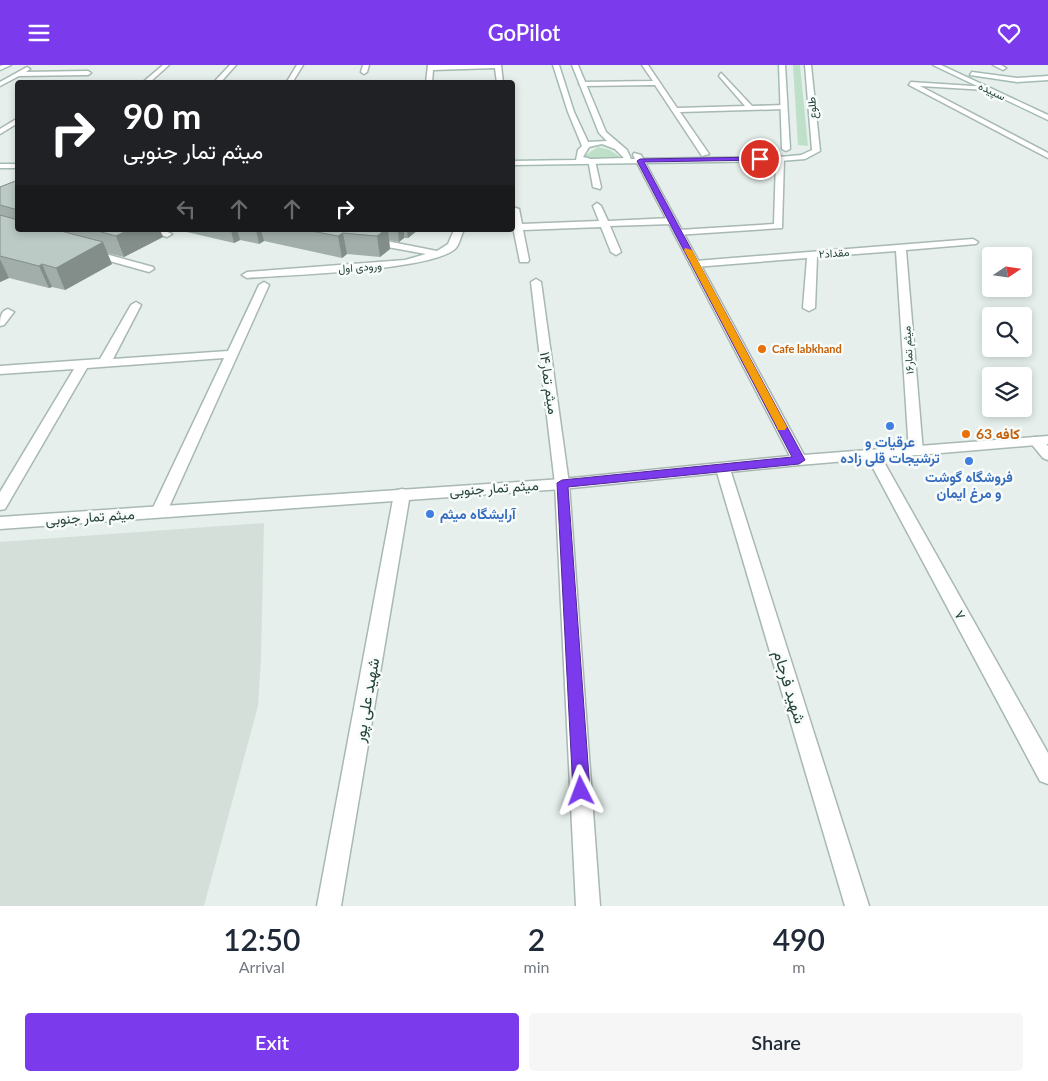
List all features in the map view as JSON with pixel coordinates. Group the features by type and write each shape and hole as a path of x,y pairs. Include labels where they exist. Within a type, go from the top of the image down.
{"street":[{"path":"0,68 8,65"},
{"path":"0,85 35,65"},
{"path":"148,80 166,65"},
{"path":"219,80 233,65"},
{"path":"291,80 300,65"},
{"path":"364,71 366,65"},
{"path":"556,65 571,112 586,146"},
{"path":"574,65 602,131 626,158"},
{"path":"645,65 705,154"},
{"path":"782,65 786,149"},
{"name":"طلوع","path":"808,65 816,151"},
{"name":"سپیده","path":"936,65 1048,118"},
{"name":"سپیده","path":"952,65 1040,105"},
{"path":"996,65 1003,68"},
{"path":"429,80 431,66 499,66 500,80"},
{"path":"78,80 94,69"},
{"path":"19,74 88,73"},
{"path":"972,74 1017,80 1048,78"},
{"path":"721,75 750,108"},
{"path":"582,84 657,83"},
{"path":"986,88 911,84 1048,156"},
{"path":"676,110 784,107"},
{"path":"9,117 15,118"},
{"path":"0,132 15,121"},
{"path":"579,129 589,135 599,134 602,131"},
{"path":"515,158 579,155 586,146 598,142 618,147"},
{"path":"639,158 772,152 786,149 816,151"},
{"path":"515,163 626,158 780,159 802,157 816,151"},
{"path":"772,152 780,159"},
{"path":"579,155 579,158 590,161"},
{"path":"639,158 799,460"},
{"path":"679,233 779,226 780,159"},
{"path":"590,161 597,187"},
{"path":"0,166 15,166"},
{"path":"0,172 15,172"},
{"path":"597,206 616,252"},
{"path":"515,209 524,260"},
{"path":"518,227 672,221"},
{"path":"160,232 167,234"},
{"path":"363,239 439,254 452,246 458,232"},
{"name":"مقداد۲","path":"695,263 973,242"},
{"name":"میثم تمار۱۶","path":"901,248 916,452"},
{"path":"84,251 149,269"},
{"name":"ورودی اول","path":"246,275 405,263 439,254"},
{"path":"810,308 812,255"},
{"name":"میثم تمار۱۴","path":"536,283 562,483 588,906"},
{"path":"159,512 264,285"},
{"path":"104,363 136,305"},
{"path":"0,323 8,312"},
{"path":"0,370 232,354"},
{"path":"0,505 82,365"},
{"path":"1042,441 1048,455"},
{"name":"میثم تمار جنوبی","path":"0,523 562,483 723,469 799,460 1042,441"},
{"name":"۷","path":"873,455 1048,774"},
{"name":"شهید فرجام","path":"723,469 857,906"},
{"name":"شهید علی پور","path":"329,906 402,494"}],"shaded area":[{"path":"264,523 258,706 204,906 0,906 0,542"}],"green space":[{"path":"793,65 800,65 808,146 798,145"},
{"path":"598,147 610,150 619,156 619,159 591,161 584,156"}],"building":[{"path":"15,181 15,209 0,205 0,187"},
{"path":"0,215 15,219 15,232 65,232 103,242 56,268 42,264 39,266 0,256"},
{"path":"101,232 124,232 116,236"},
{"path":"317,232 382,232 377,236 343,233 338,236"}],"slow traffic":[{"path":"688,250 782,427"}],"place":[{"name":"Cafe labkhand","path":"762,349"},
{"name":"عرقیات و ترشیجات قلی زاده","path":"890,426"},
{"name":"کافه 63","path":"966,434"},
{"name":"فروشگاه گوشت و مرغ ایمان","path":"969,461"},
{"name":"آرایشگاه میثم","path":"430,514"}],"route":[{"path":"581,791 562,483 723,469 799,460 640,161 760,159"}]}
